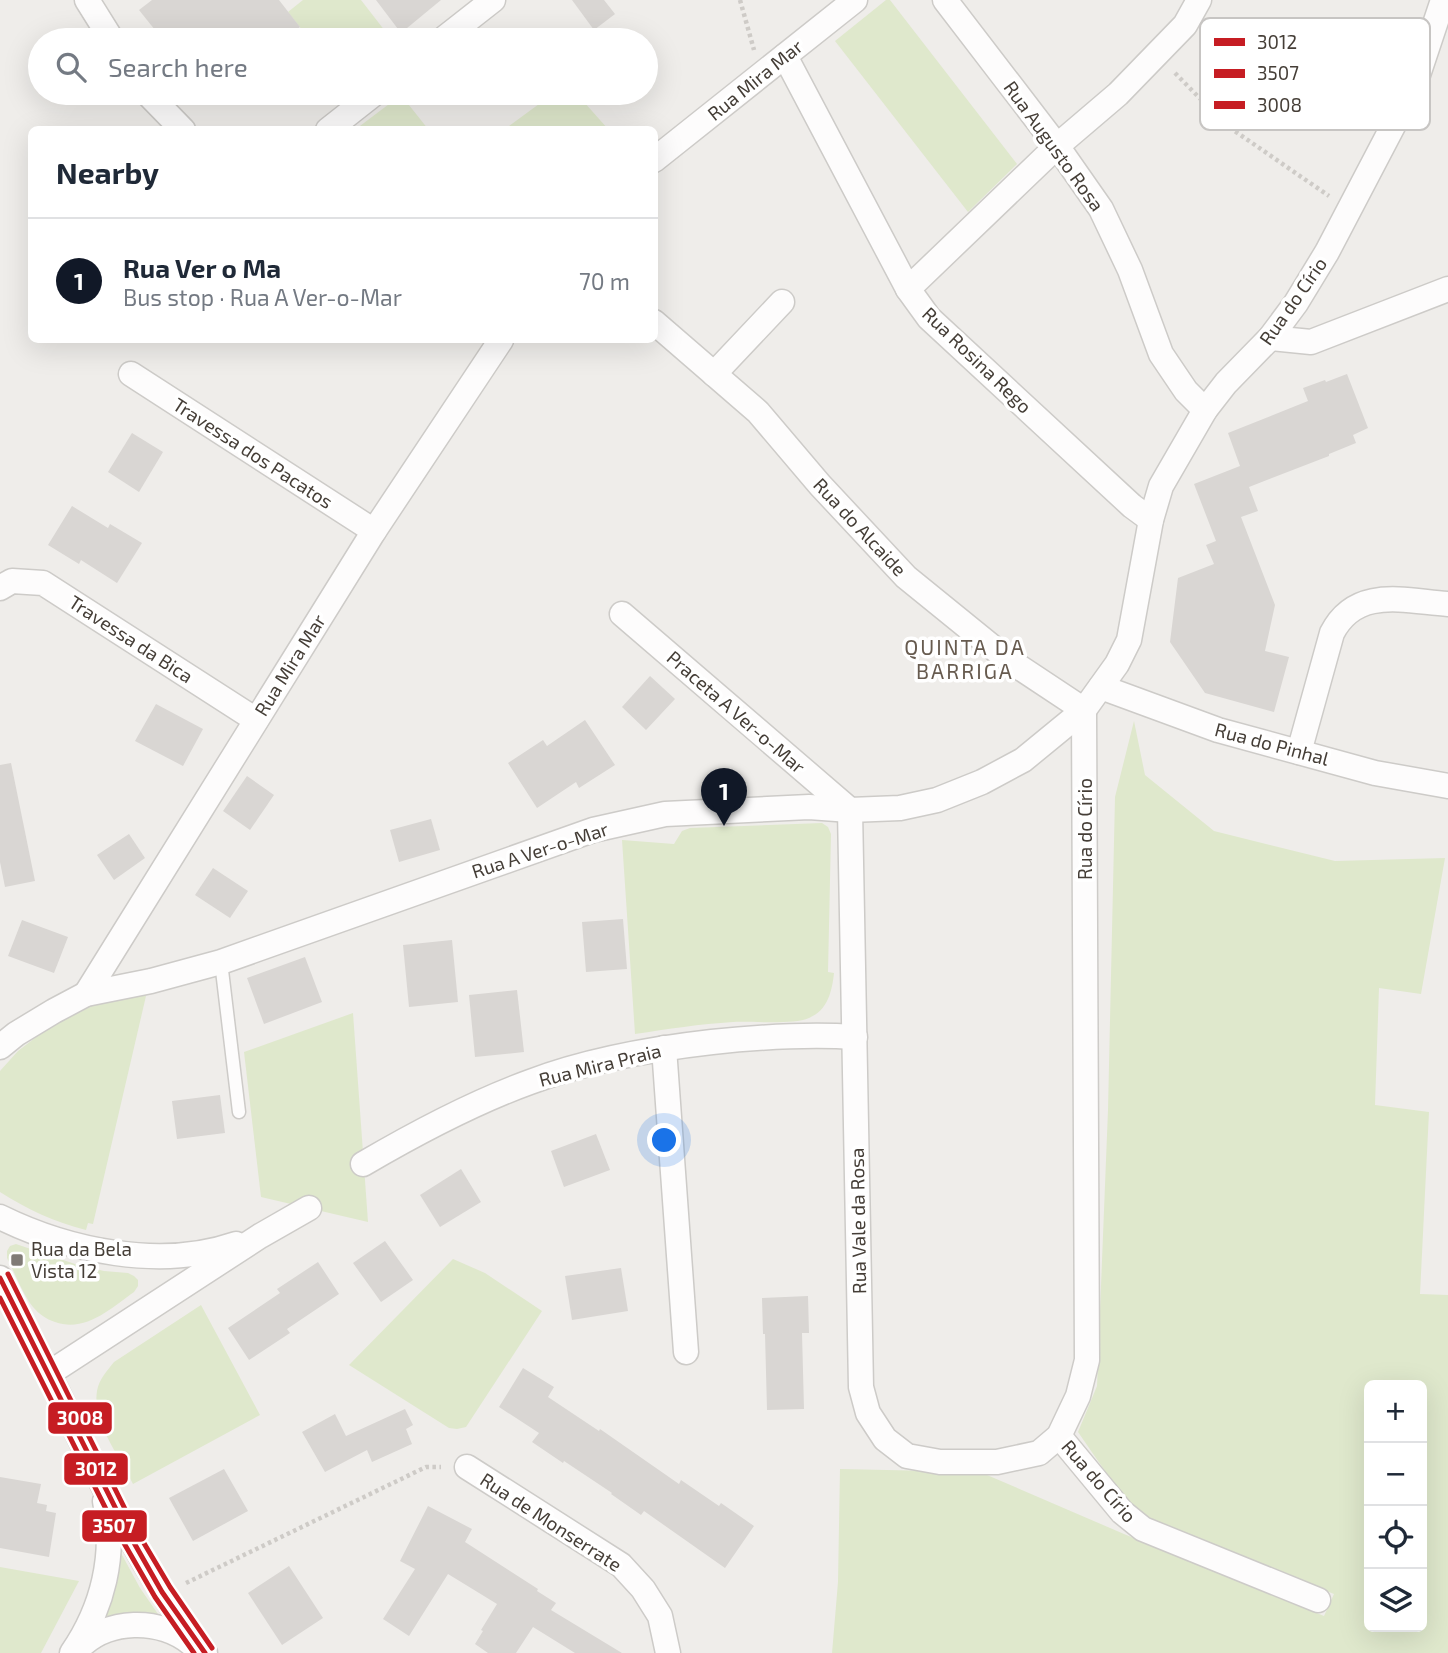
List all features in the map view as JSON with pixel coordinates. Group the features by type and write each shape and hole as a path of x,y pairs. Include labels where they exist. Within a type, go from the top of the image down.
{"street":[{"path":"88,0 105,28"},
{"path":"457,28 493,0"},
{"name":"Rua Mira Mar","path":"658,157 855,0"},
{"name":"Rua Augusto Rosa","path":"945,0 1058,146 1101,209 1134,280 1161,354 1186,391 1205,410"},
{"path":"908,289 1058,146 1118,94 1185,25 1199,0"},
{"name":"Rua do Círio","path":"1430,39 1443,0"},
{"name":"Rua Rosina Rego","path":"785,56 908,289 929,318 1132,506 1151,520"},
{"path":"159,105 179,126"},
{"path":"333,126 360,105"},
{"name":"Rua do Círio","path":"1318,1600 1143,1529 1122,1511 1059,1436 1078,1396 1087,1360 1084,710 1117,664 1129,640 1151,520 1161,486 1205,410 1226,383 1270,338 1296,303 1327,252 1391,130"},
{"path":"1270,338 1311,342 1448,289"},
{"path":"714,374 782,302"},
{"name":"Rua do Alcaide","path":"658,326 758,412 820,485 906,577 1007,659 1084,710"},
{"name":"Rua Mira Mar","path":"86,994 374,531 497,343"},
{"name":"Travessa dos Pacatos","path":"131,374 374,531"},
{"name":"Travessa da Bica","path":"0,588 12,581 43,583 256,720"},
{"path":"1299,752 1332,633 1345,615 1354,607 1377,599 1448,604"},
{"name":"Praceta A Ver-o-Mar","path":"622,614 850,810"},
{"name":"Rua do Pinhal","path":"1101,687 1218,730 1388,776 1448,786"},
{"name":"Rua A Ver-o-Mar","path":"0,1047 16,1034 86,994 151,981 221,962 593,830 665,814 809,807 850,810 900,808 937,800 982,782 1023,760 1084,710"},
{"name":"Rua Vale da Rosa","path":"850,810 861,1387 868,1413 885,1439 907,1456 940,1462 997,1462 1039,1453 1059,1436"},
{"name":"Rua Mira Praia","path":"363,1164 437,1123 531,1081 600,1060 664,1048 761,1037 855,1037"},
{"path":"664,1048 686,1353"},
{"path":"48,1374 260,1236 309,1208"},
{"path":"0,1217 88,1249 133,1255 183,1255 223,1249 260,1236"},
{"path":"0,1279 96,1474 139,1554 204,1653"},
{"name":"Rua de Monserrate","path":"467,1467 621,1565 643,1589 660,1616 668,1653"},
{"path":"73,1653 97,1607 108,1561 109,1519 96,1474"},
{"path":"73,1653 97,1634 130,1626 169,1630 204,1653"}],"lane":[{"path":"221,962 239,1112"}],"path":[{"path":"740,0 761,75"},
{"path":"1156,55 1200,99"},
{"path":"1233,130 1349,211"},
{"path":"163,1594 426,1467 467,1467"}],"green space":[{"path":"303,0 361,0 383,28 301,28 288,12"},
{"path":"886,0 890,0 1017,164 968,212 835,41"},
{"path":"388,105 409,105 426,126 360,126"},
{"path":"538,105 587,105 605,126 509,126"},
{"path":"1134,721 1145,775 1214,831 1335,861 1445,858 1421,994 1379,988 1375,1105 1429,1112 1420,1294 1448,1295 1448,1653 832,1653 838,1582 840,1469 980,1472 1324,1616 1334,1594 1136,1516 1078,1432 1097,1386 1108,1110 1115,797"},
{"path":"822,823 828,827 831,834 828,972 834,973 830,993 821,1010 802,1020 721,1023 635,1034 622,840 674,844 682,831 690,828"},
{"path":"137,994 146,996 93,1224 88,1223 86,1230 41,1214 0,1192 0,1071 18,1051 48,1028 100,1002"},
{"path":"353,1013 368,1222 261,1197 244,1052"},
{"path":"16,1244 75,1264 128,1273 138,1280 138,1286 116,1305 88,1322 66,1325 55,1322 35,1310 22,1289 7,1258 10,1246"},
{"path":"453,1259 485,1273 542,1311 466,1427 457,1429 449,1428 349,1365"},
{"path":"201,1305 260,1415 133,1484 108,1439 99,1415 97,1391 100,1383 114,1362"},
{"path":"121,1553 158,1614 132,1612 105,1617 115,1588"},
{"path":"0,1567 79,1581 41,1653 0,1653"}],"building":[{"path":"152,0 279,0 300,27 153,28 139,10"},
{"path":"376,0 441,0 407,28 397,28"},
{"path":"572,0 604,0 615,14 597,28 593,28"},
{"path":"1347,374 1368,428 1353,435 1356,443 1249,487 1258,511 1241,517 1275,605 1265,651 1289,657 1274,712 1205,693 1170,642 1178,578 1214,564 1206,545 1216,541 1194,484 1240,466 1228,433 1308,401 1303,388"},
{"path":"132,433 163,452 139,492 108,472"},
{"path":"72,506 108,528 110,524 142,543 117,583 81,560 79,564 48,545"},
{"path":"650,676 675,699 646,730 622,707"},
{"path":"156,704 203,729 183,766 135,741"},
{"path":"585,720 615,765 579,788 576,782 537,808 508,763 543,740 547,746"},
{"path":"11,763 35,881 5,887 0,862 0,765"},
{"path":"247,776 274,795 250,830 223,811"},
{"path":"431,819 440,850 399,862 390,830"},
{"path":"129,834 145,858 114,880 97,855"},
{"path":"213,868 248,891 230,918 195,895"},
{"path":"623,919 627,969 586,972 582,922"},
{"path":"22,920 68,937 54,973 8,956"},
{"path":"452,940 458,1002 409,1007 403,945"},
{"path":"305,957 322,1002 264,1024 247,978"},
{"path":"517,990 524,1052 475,1057 469,995"},
{"path":"220,1095 225,1133 177,1139 172,1101"},
{"path":"596,1134 610,1170 564,1187 551,1151"},
{"path":"461,1169 481,1202 440,1227 420,1195"},
{"path":"385,1241 413,1280 381,1302 353,1263"},
{"path":"318,1262 339,1294 287,1329 290,1333 249,1360 228,1328 280,1293 277,1289"},
{"path":"621,1268 628,1311 572,1320 565,1276"},
{"path":"808,1296 809,1333 802,1333 804,1409 767,1410 762,1298"},
{"path":"523,1368 554,1387 548,1397 599,1431 600,1429 679,1484 681,1480 754,1526 725,1568 644,1511 641,1515 612,1493 532,1442 539,1433 499,1407"},
{"path":"405,1409 413,1425 406,1429 412,1444 372,1462 367,1450 325,1472 302,1432 335,1414 346,1436"},
{"path":"224,1469 248,1511 193,1541 169,1498"},
{"path":"0,1477 41,1484 37,1503 47,1505 46,1511 56,1513 49,1557 0,1548"},
{"path":"428,1506 472,1529 465,1542 556,1603 551,1610 622,1653 575,1653 533,1627 516,1653 488,1653 475,1644 497,1604 448,1574 409,1636 383,1619 415,1569 400,1561"},
{"path":"289,1566 323,1618 282,1645 248,1593"}],"transit line":[{"name":"3008","path":"8,1274 132,1523 170,1587 212,1648"},
{"name":"3012","path":"0,1278 125,1527 162,1592 205,1653"},
{"name":"3507","path":"0,1298 117,1531 155,1597 194,1653"}],"place":[{"name":"Rua Ver o Ma","path":"724,826"},
{"name":"Rua da Bela Vista 12","path":"17,1260"}],"district":[{"name":"QUINTA DA BARRIGA","path":"965,660"}]}
